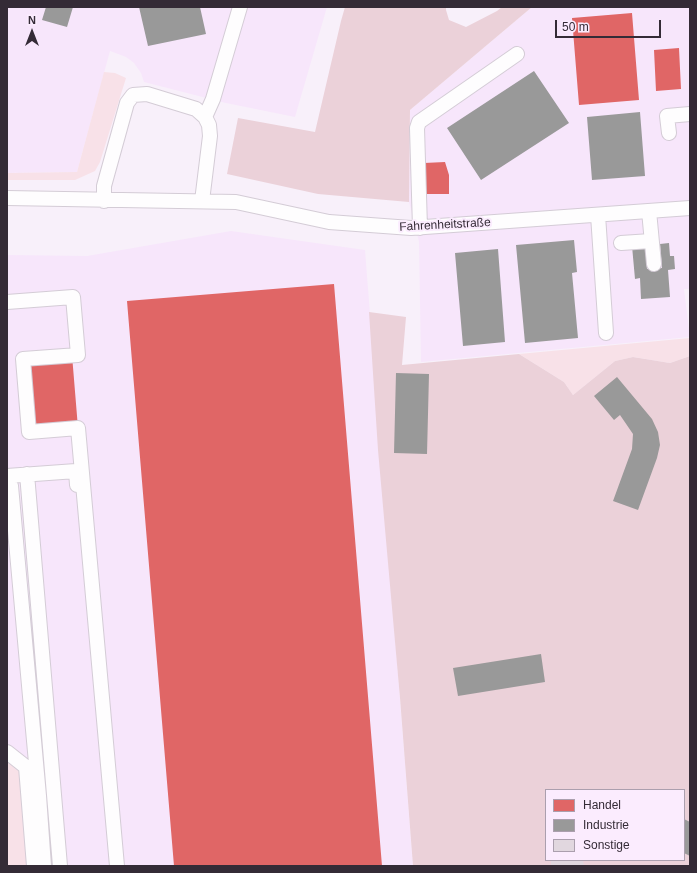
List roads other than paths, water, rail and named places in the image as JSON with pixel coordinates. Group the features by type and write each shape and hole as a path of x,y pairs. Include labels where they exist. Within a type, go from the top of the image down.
{"street":[{"path":"205,116 212,99 240,7"},
{"path":"420,228 417,128 419,122 516,54"},
{"path":"104,201 104,186 127,103 133,95 147,94 196,110 205,116 209,125 210,136 202,201"},
{"path":"668,133 667,116 690,114"},
{"name":"Fahrenheitstraße","path":"7,198 104,201 236,202 329,222 411,228 690,208"},
{"path":"649,211 654,264"},
{"path":"598,215 606,333"},
{"path":"622,243 651,241"},
{"path":"7,302 73,297 78,356 23,360 24,374 29,432 78,428 117,866"},
{"path":"44,866 11,486 7,476 76,471 109,866"},
{"path":"27,474 60,866"},
{"path":"7,752 26,767 34,866"}]}
